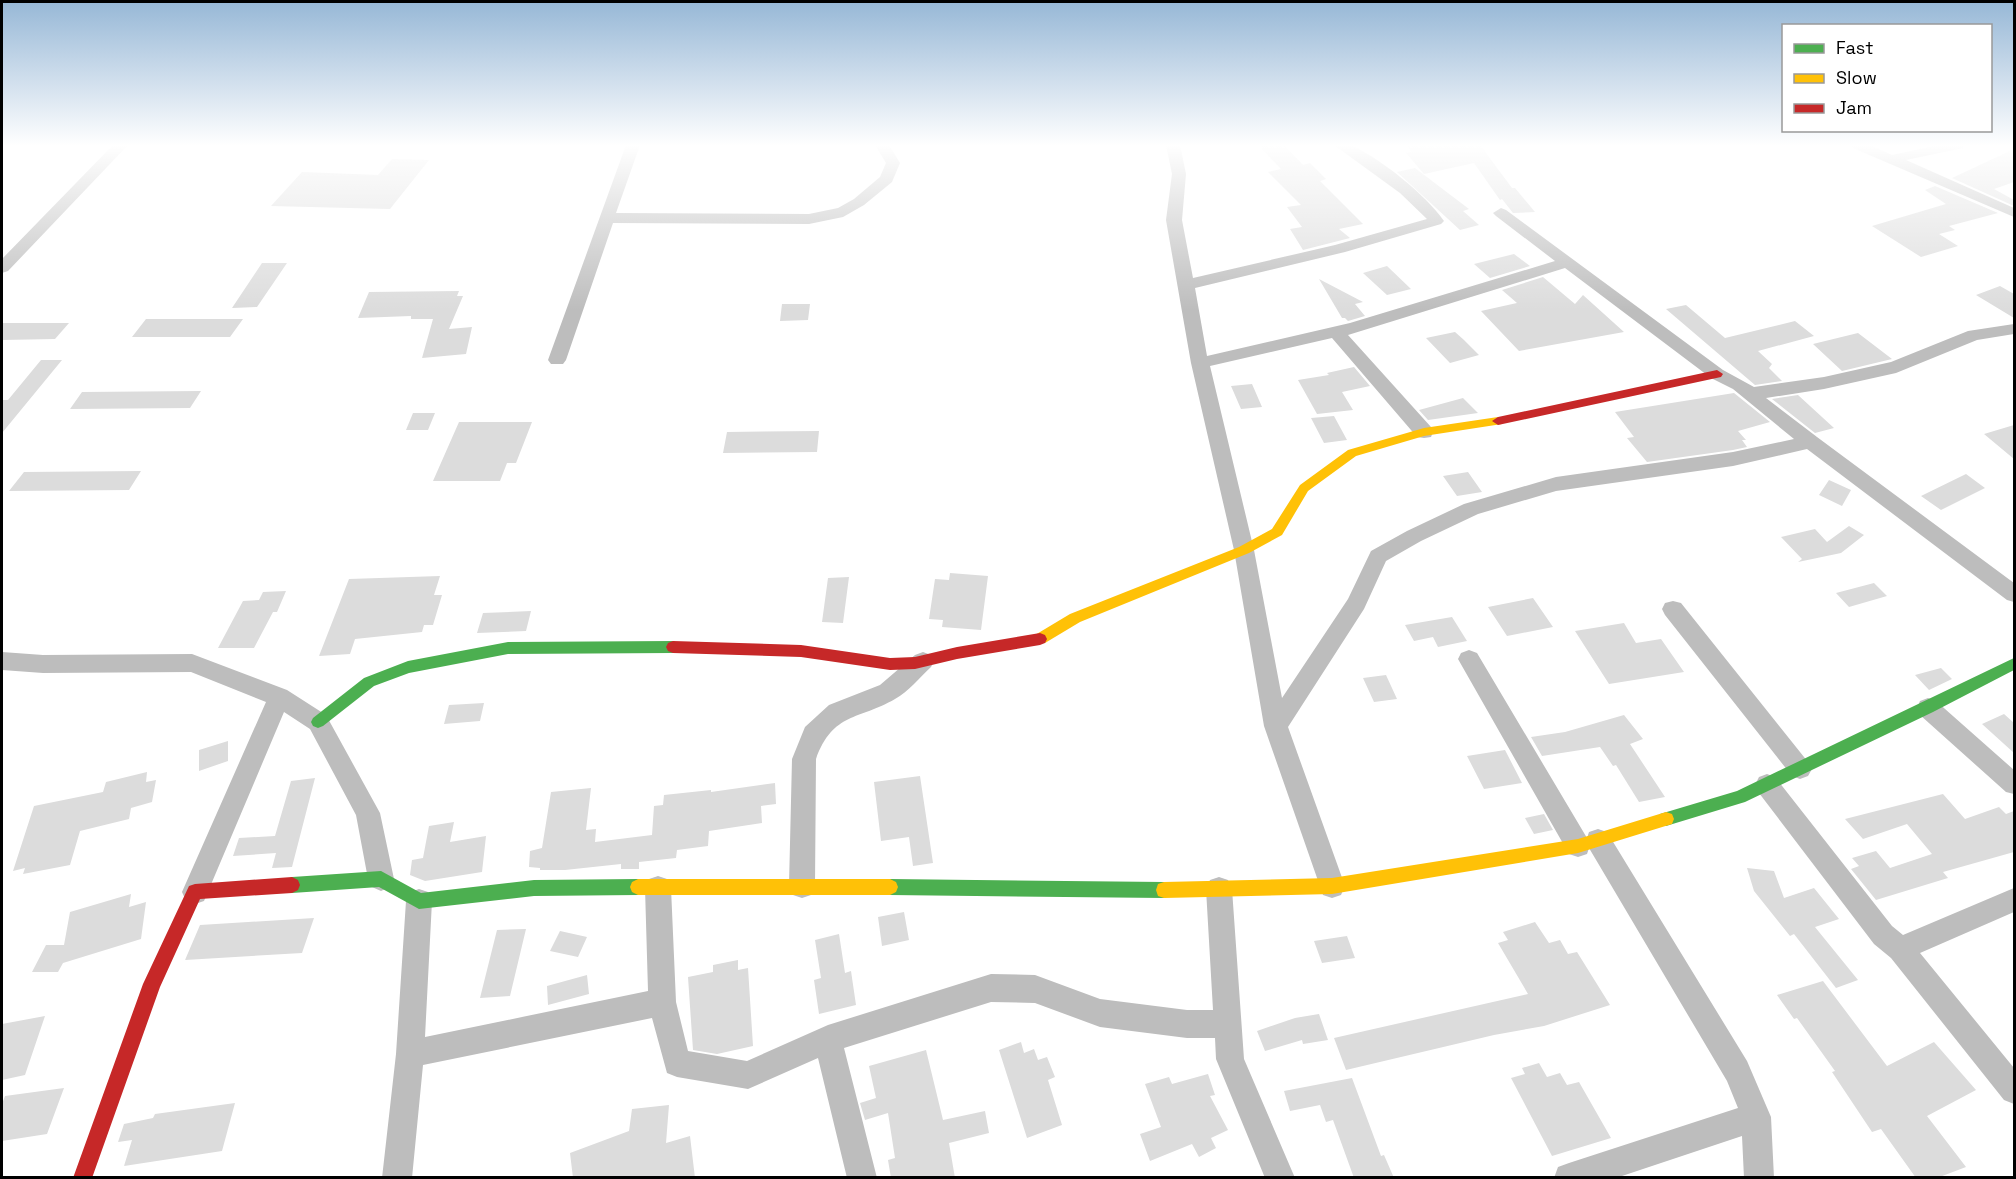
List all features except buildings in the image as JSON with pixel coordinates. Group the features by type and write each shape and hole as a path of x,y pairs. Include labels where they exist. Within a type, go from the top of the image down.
{"street":[{"path":"2,268 68,200"},
{"path":"557,360 614,200"},
{"path":"608,218 809,219 843,212 859,200"},
{"path":"1176,200 1174,220 1200,363 1244,550 1276,726 1332,885"},
{"path":"1186,285 1339,249 1436,222 1432,214 1416,200"},
{"path":"1985,200 2014,213"},
{"path":"1501,213 1717,374 1728,378 1750,394 1810,442 2014,594"},
{"path":"1200,363 1336,332 1566,263"},
{"path":"1750,394 1824,383 1896,367 1974,335 2014,329"},
{"path":"1336,332 1424,432"},
{"path":"318,722 369,682 408,668 508,648 672,647 801,651 890,664 923,662 957,653 1035,641 1075,618 1244,550 1277,532 1304,488 1352,453 1424,432 1490,423 1717,374"},
{"path":"1276,726 1357,603 1378,556 1414,536 1471,509 1556,484 1732,459 1810,442"},
{"path":"1673,609 1800,769"},
{"path":"1469,659 1737,1071 1756,1117 1759,1178"},
{"path":"2,661 43,664 192,663 279,697 318,722 368,813 381,879"},
{"path":"802,886 804,759 813,734 837,712 888,692 923,662"},
{"path":"195,892 381,879 419,900 534,888 802,886 1220,888 1332,885 1588,843 1740,797 1928,708 2014,664"},
{"path":"82,1178 152,984 195,892 279,697"},
{"path":"1928,708 2014,784"},
{"path":"1767,785 1883,934 1900,949 2014,1090"},
{"path":"658,888 662,1002 677,1063 748,1075 828,1039 991,987 1035,989 1100,1013 1186,1024 1228,1024"},
{"path":"1220,888 1230,1059 1280,1178"},
{"path":"398,1178 410,1054 419,900"},
{"path":"1900,949 2014,900"},
{"path":"410,1054 662,1002"},
{"path":"828,1039 862,1178"},
{"path":"1569,1178 1756,1117"}],"traffic: fast":[{"path":"318,722 369,682 408,667 508,648 673,647"},
{"path":"1666,819 1740,797 1928,708 2014,664"},
{"path":"292,885 381,879 419,901 534,888 638,887"},
{"path":"890,887 1164,890"}],"traffic: slow":[{"path":"1040,639 1075,618 1244,550 1277,532 1304,488 1352,453 1424,432 1498,421"},
{"path":"1164,890 1332,886 1578,846 1666,819"},
{"path":"638,887 890,887"}],"traffic: jam":[{"path":"1498,421 1717,374"},
{"path":"673,647 801,651 890,664 915,663 957,653 1040,639"},
{"path":"82,1178 152,984 195,892 292,885"}]}
